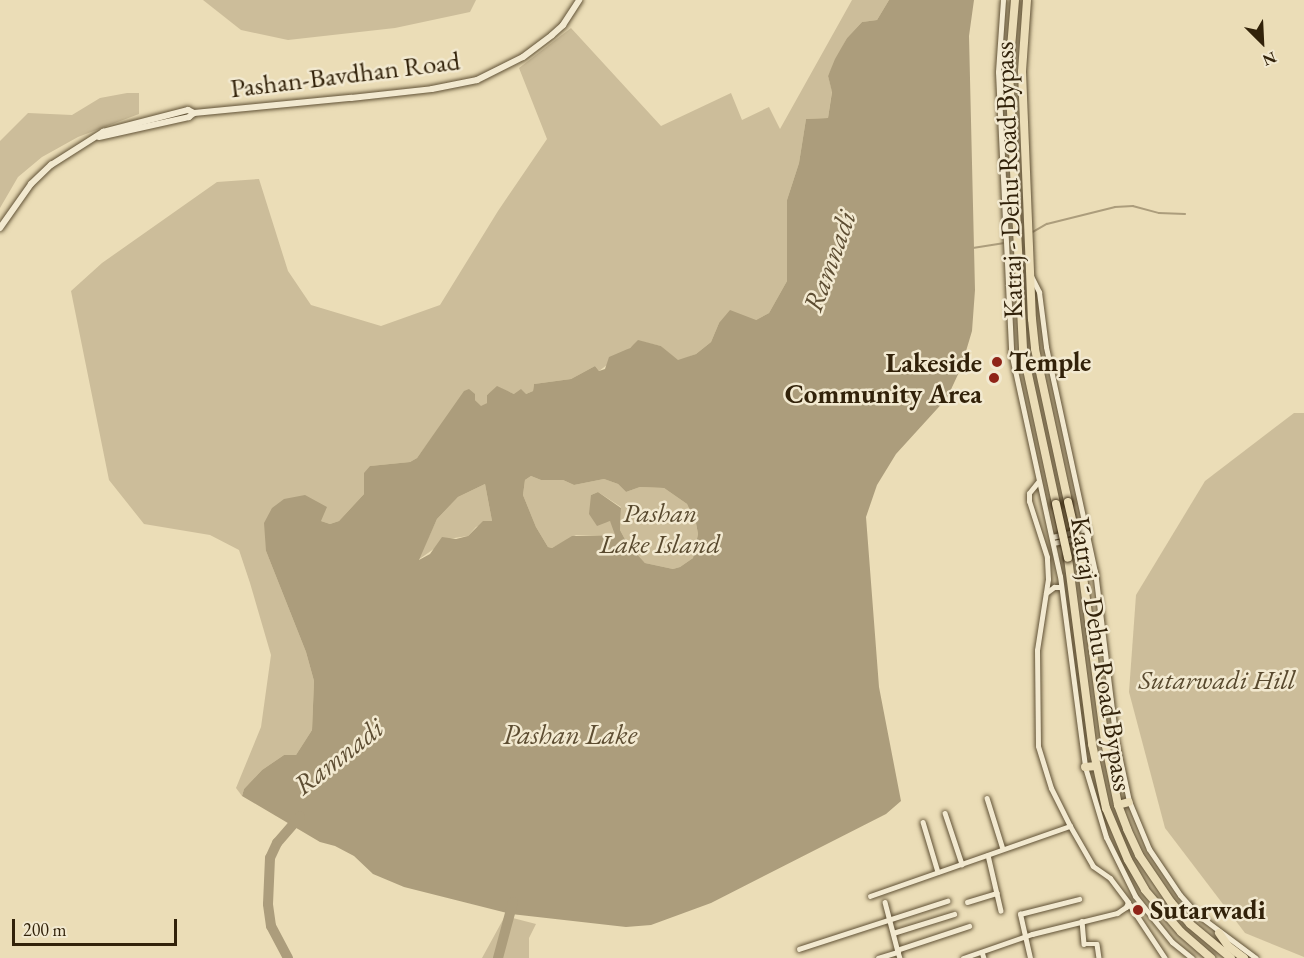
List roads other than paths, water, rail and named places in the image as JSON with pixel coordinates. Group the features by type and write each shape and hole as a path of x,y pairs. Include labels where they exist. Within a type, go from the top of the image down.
{"highway":[{"name":"Katraj - Dehu Road Bypass","path":"1015,0 1010,72 1015,222 1023,351 1068,558 1096,766 1106,808 1128,860 1161,910 1181,933 1211,958"},
{"name":"Katraj - Dehu Road Bypass","path":"1027,0 1022,72 1029,273 1035,349 1080,554 1105,742 1118,805 1139,855 1156,883 1190,924 1231,958"},
{"path":"1009,299 1019,298"},
{"path":"1085,767 1096,766"},
{"path":"1118,805 1129,802"},
{"path":"1219,933 1228,946 1244,958"}],"main road":[{"name":"Pashan-Bavdhan Road","path":"0,228 31,184 51,165 99,136 189,117 194,113 408,92 477,80 524,57 563,25 579,0"}],"street":[{"path":"1004,0 998,72 1011,352 1061,587 1085,767 1106,837 1135,897 1172,942 1192,958"},
{"path":"1029,273 1039,292 1046,347 1087,533 1116,741 1129,802 1149,849 1165,876 1198,915 1219,933 1256,958"},
{"path":"1038,482 1029,493 1029,501 1047,557 1048,579 1037,650 1038,746 1051,788 1093,866 1110,878 1165,958"},
{"path":"1052,540 1087,533"},
{"path":"1044,594 1054,587 1061,587"},
{"path":"987,798 1003,849"},
{"path":"945,813 962,864"},
{"path":"924,822 938,872"},
{"path":"870,896 1070,826"},
{"path":"988,855 1001,911"},
{"path":"967,902 997,893"},
{"path":"1030,958 1020,914 1079,899"},
{"path":"799,949 947,901"},
{"path":"885,902 898,953"},
{"path":"967,958 983,955 1024,936 1122,910 1128,902"},
{"path":"893,933 954,914"},
{"path":"1082,921 1084,944 1097,944 1099,958"},
{"path":"878,958 898,953 969,926"}],"water":[{"name":"Pashan Lake","path":"889,0 974,0 969,36 975,290 972,331 961,368 947,398 896,454 877,485 866,517 879,687 901,801 886,814 711,903 651,925 626,927 511,914 404,887 373,874 354,856 335,846 320,842 242,796 244,789 262,770 284,755 296,755 312,730 314,681 306,652 266,551 264,523 272,508 284,499 305,495 327,507 321,521 330,524 339,521 364,494 364,473 370,466 410,462 417,458 464,391 469,389 475,394 475,400 481,406 487,403 487,395 497,386 514,394 521,389 526,394 533,391 534,384 571,379 595,366 599,371 605,369 609,357 630,348 638,340 661,346 678,360 696,354 711,342 719,323 730,310 756,320 769,313 787,281 787,200 799,163 806,119 828,118 832,92 828,76 835,59 847,38 862,22 877,20","holes":["531,476 541,480 563,480 574,485 604,479 618,484 626,492 640,487 664,488 687,504 696,523 698,534 693,558 673,569 645,563 627,543 620,530 621,508 598,492 591,495 589,514 597,526 610,521 615,535 572,536 552,548 548,547 536,527 523,495 525,480","485,484 492,521 483,521 468,536 456,539 442,537 430,554 419,560 437,519 458,497"]}],"waterway":[{"path":"1033,232 1047,224 1115,207 1133,206 1159,213 1185,214"},
{"path":"973,248 1003,243"},
{"name":"Ramnadi","path":"288,958 271,926 268,904 270,858 277,843 300,817"},
{"name":"Ramnadi","path":"498,958 513,902"}],"place":[{"name":"Temple","path":"997,362"},
{"name":"Lakeside Community Area","path":"994,378"},
{"name":"Sutarwadi","path":"1138,910"}],"park label":[{"name":"Pashan Lake Island","path":"660,528"},
{"name":"Sutarwadi Hill","path":"1217,680"}]}
